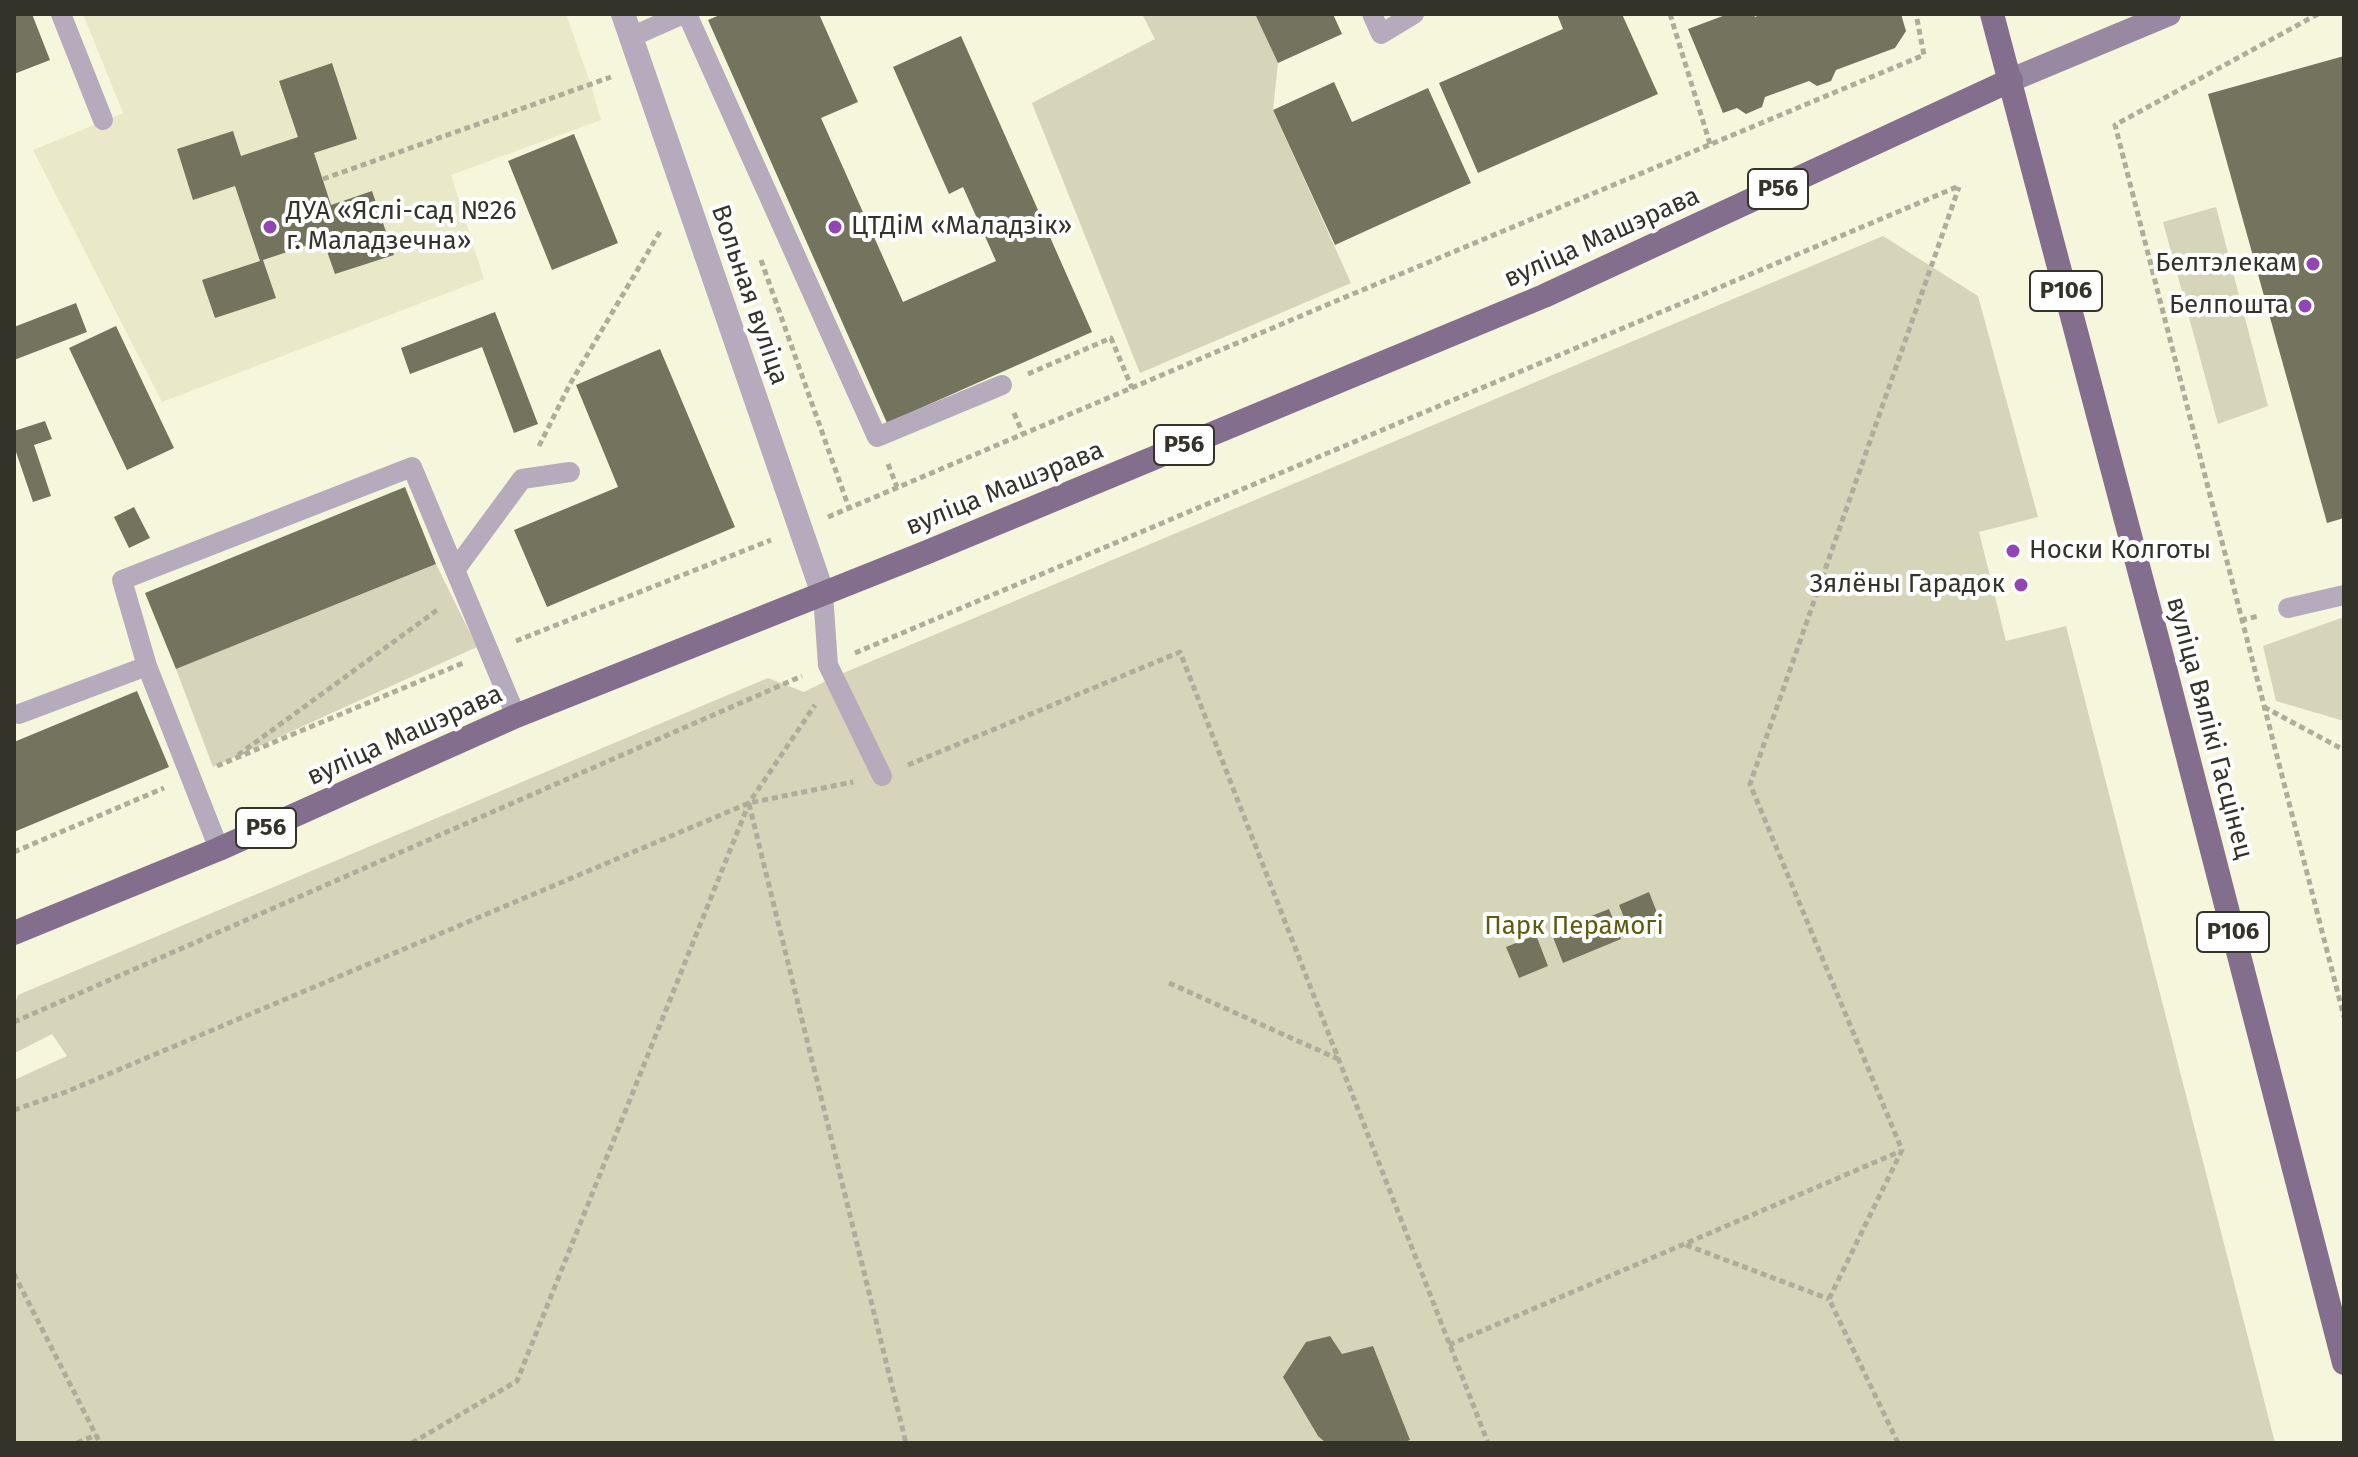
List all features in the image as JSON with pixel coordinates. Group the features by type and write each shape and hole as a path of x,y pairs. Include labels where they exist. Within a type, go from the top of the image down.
{"main road":[{"name":"вуліца Вялікі Гасцінец","path":"1992,14 2344,1363"},
{"name":"вуліца Машэрава","path":"14,933 219,849 516,716 823,594 1544,296 2011,80"}],"street":[{"path":"2011,80 2169,14"},
{"name":"Вольная вуліца","path":"627,25 823,594"}],"lane":[{"path":"61,14 103,120"},
{"path":"627,25 685,14 877,437 1002,385"},
{"path":"1372,14 1381,34 1414,14"},
{"path":"219,849 147,666 122,580 412,467 516,716"},
{"path":"455,570 522,479 570,472"},
{"path":"823,594 831,671 882,776"},
{"path":"2288,608 2344,595"},
{"path":"19,714 147,666"}],"path":[{"path":"1670,14 1710,144"},
{"path":"14,852 489,652 800,529 1924,55 1916,14"},
{"path":"2318,14 2115,125 2344,1017"},
{"path":"323,179 611,77"},
{"path":"14,1022 1959,186 1750,784 1902,1150 1829,1299"},
{"path":"522,479 570,384 661,230"},
{"path":"1023,434 1002,385 1111,338 1132,388"},
{"path":"231,760 463,591"},
{"path":"14,1110 66,1092 749,803 882,776 1180,652 1488,1443"},
{"path":"412,1443 517,1381 749,803 831,671"},
{"path":"2263,706 2344,750"},
{"path":"749,803 906,1443"},
{"path":"1169,983 1338,1059"},
{"path":"1449,1345 1902,1150"},
{"path":"1685,1245 1829,1299 1898,1443"},
{"path":"14,1274 100,1443"},
{"path":"77,1443 96,1435"}],"shaded area":[{"name":"ДУА «Яслі-сад №26 г. Маладзечна»","path":"83,14 566,14 601,120 451,175 484,279 162,402 33,150 123,113"}],"green space":[{"path":"1142,14 1255,14 1278,63 1273,110 1351,283 1140,373 1032,103 1155,39"},
{"path":"2216,207 2268,406 2218,424 2163,222"},
{"name":"Парк Перамогі","path":"1883,236 1978,296 2038,517 1979,532 2006,641 2066,626 2275,1443 14,1443 14,1080 67,1056 52,1034 14,1052 14,1007 18,995 768,678 804,692"},
{"path":"436,564 477,647 213,767 176,669"},
{"path":"2344,617 2344,721 2276,701 2263,646"}],"building":[{"path":"14,14 32,14 50,60 14,74"},
{"name":"ЦТДіМ «Маладзік»","path":"722,14 819,14 858,102 821,118 903,302 996,261 963,187 949,194 893,67 961,36 1092,332 887,423 708,20"},
{"path":"1255,14 1333,14 1342,34 1278,63"},
{"path":"1557,14 1622,14 1658,94 1478,173 1439,83 1563,29"},
{"path":"1728,14 1754,14 1755,17 1762,14 1901,14 1906,31 1895,48 1836,70 1831,81 1817,86 1809,81 1765,97 1762,107 1746,114 1737,108 1723,113 1688,29"},
{"name":"Белпошта","path":"2344,56 2344,518 2327,523 2208,94"},
{"path":"332,63 357,139 314,153 331,205 372,191 394,255 335,274 323,240 263,260 276,298 215,318 202,280 260,261 235,186 193,200 177,149 233,131 241,156 298,137 279,81"},
{"path":"1334,82 1352,122 1428,88 1471,183 1335,245 1273,110"},
{"path":"574,134 618,243 552,270 508,161"},
{"path":"76,303 87,332 14,360 14,327"},
{"path":"495,312 538,424 514,433 482,347 410,374 401,348"},
{"path":"116,326 174,448 127,470 69,348"},
{"path":"660,349 735,527 547,607 514,530 618,487 576,385"},
{"path":"45,421 52,439 34,445 51,496 33,502 14,446 14,431"},
{"path":"405,487 436,564 176,669 145,593"},
{"path":"134,507 150,538 129,548 114,517"},
{"path":"137,691 169,767 14,832 14,742"},
{"path":"1649,892 1661,923 1631,935 1619,905"},
{"path":"1609,909 1621,939 1563,963 1551,932"},
{"path":"1536,935 1548,966 1519,978 1506,947"},
{"path":"1330,1336 1342,1354 1373,1346 1410,1440 1402,1443 1326,1443 1318,1436 1283,1377 1306,1342"}],"place":[{"name":"ДУА «Яслі-сад №26 г. Маладзечна»","path":"270,227"},
{"name":"ЦТДіМ «Маладзік»","path":"835,227"},
{"name":"Белтэлекам","path":"2313,264"},
{"name":"Белпошта","path":"2305,306"},
{"name":"Носки Колготы","path":"2013,551"},
{"name":"Зялёны Гарадок","path":"2021,585"}]}
